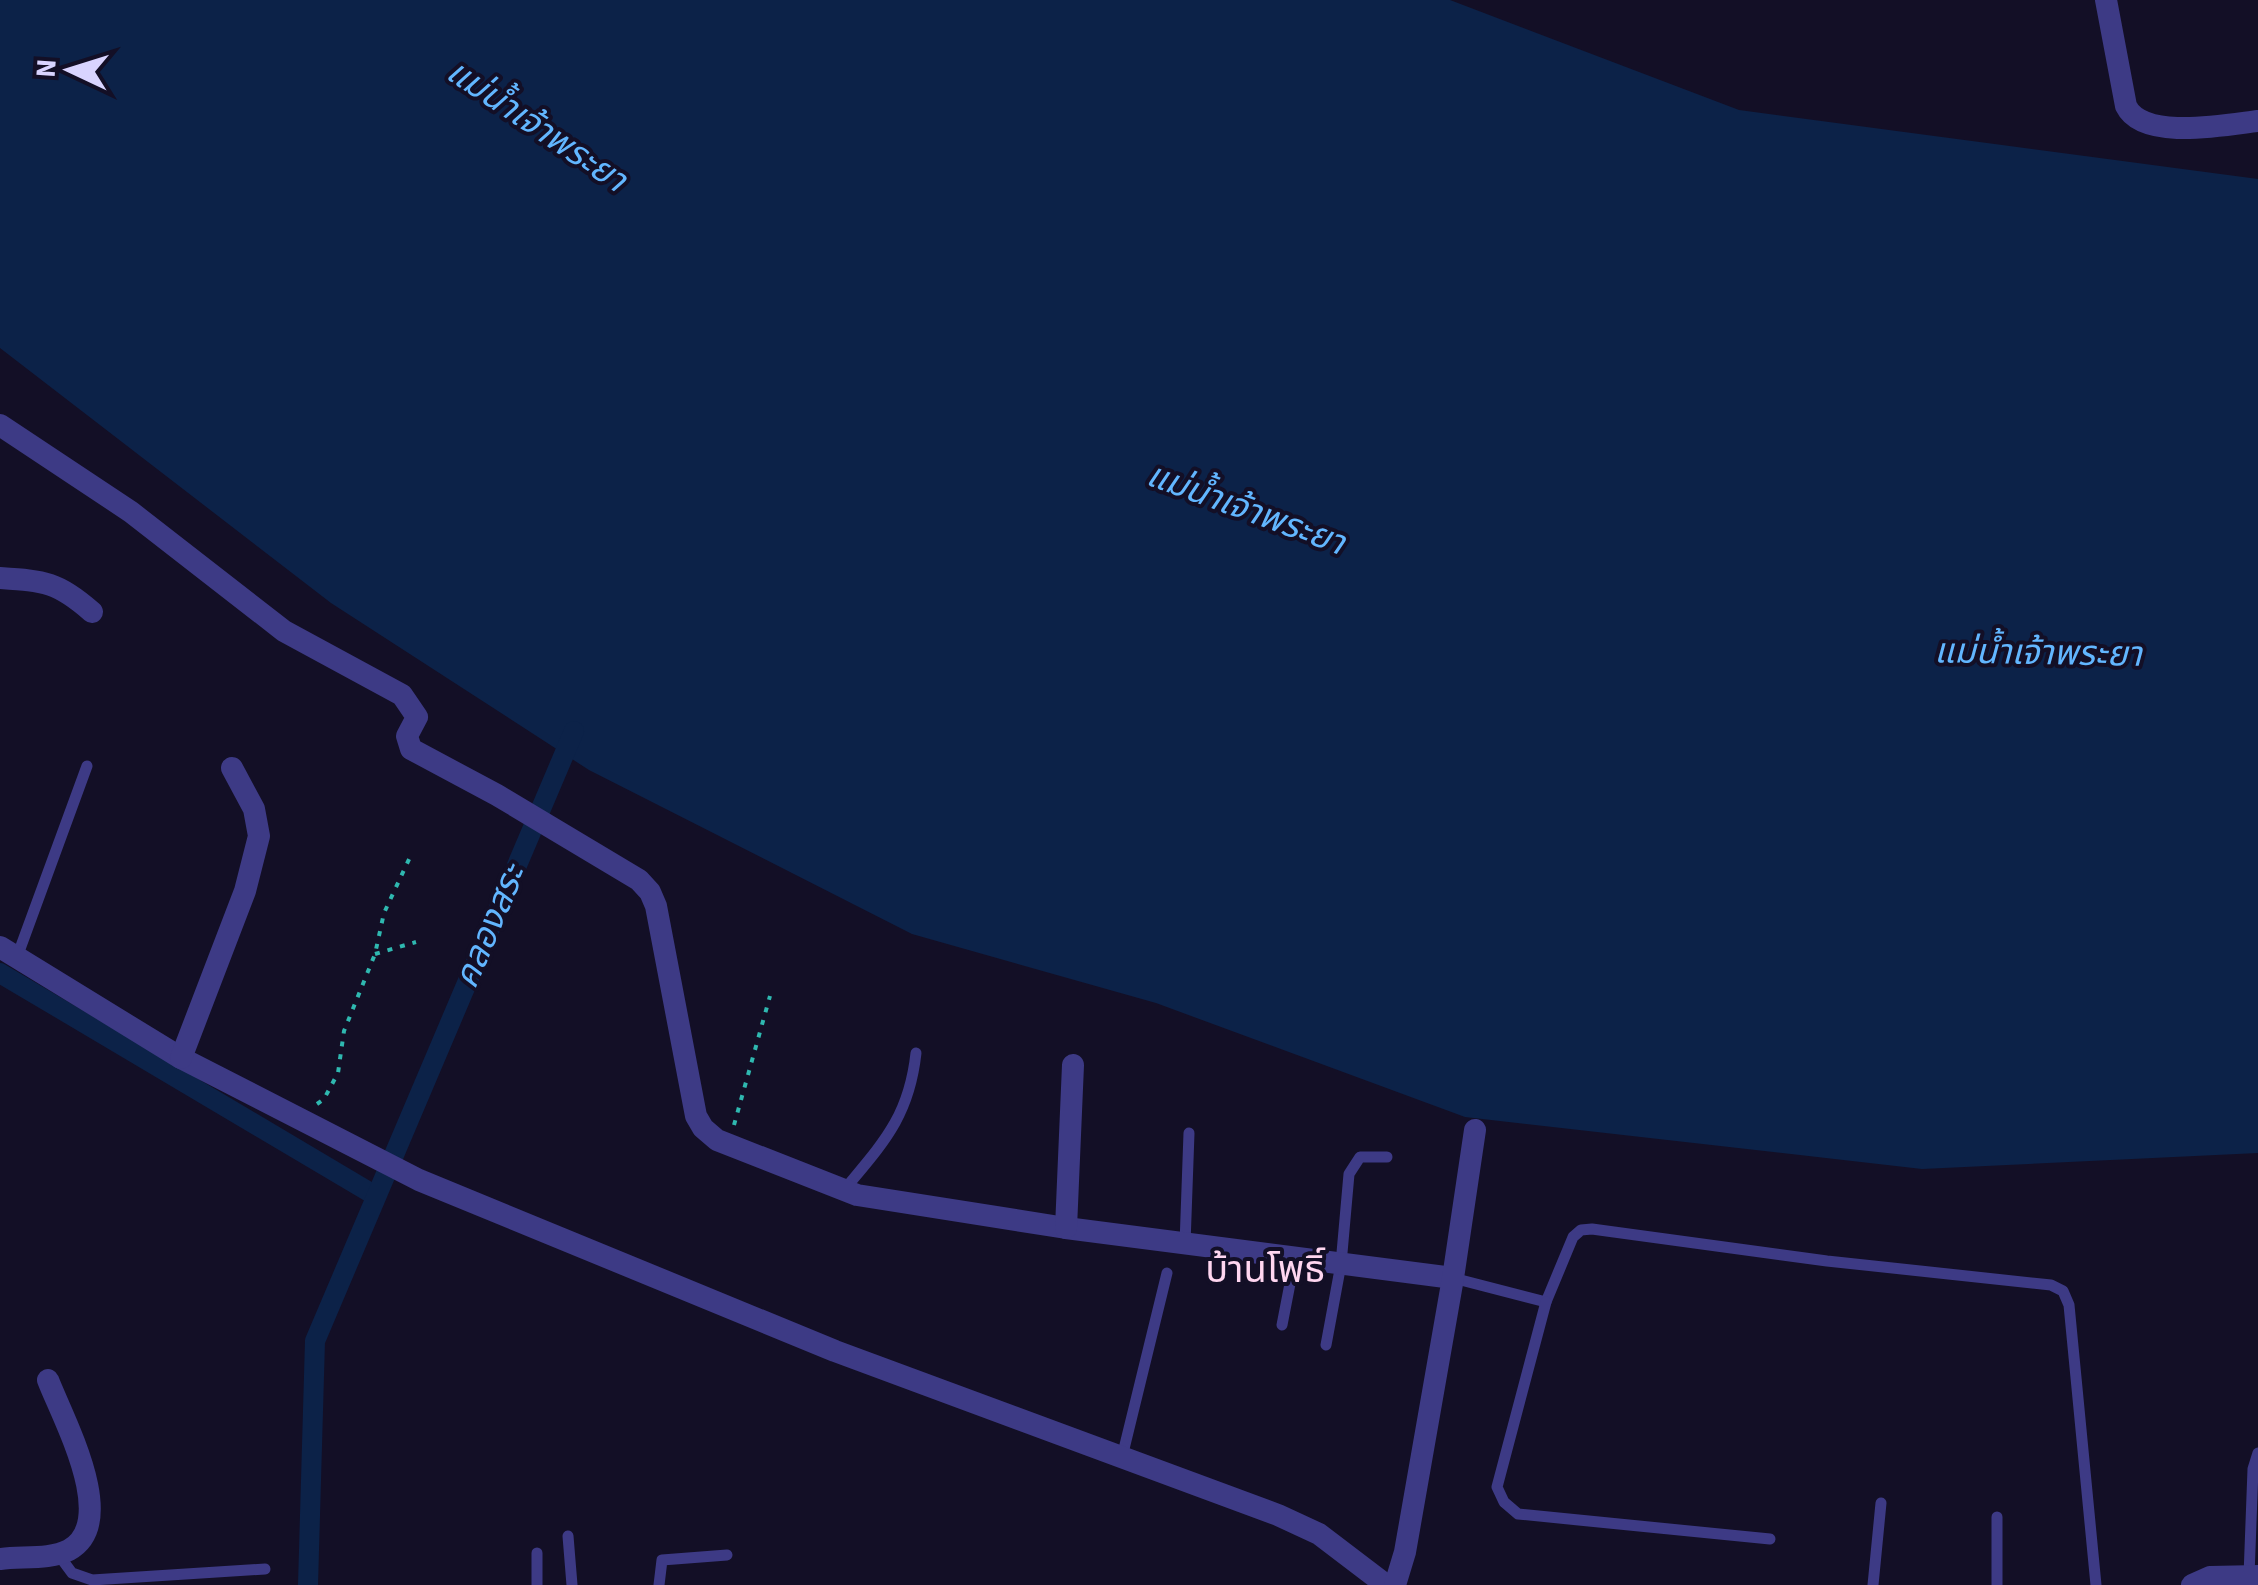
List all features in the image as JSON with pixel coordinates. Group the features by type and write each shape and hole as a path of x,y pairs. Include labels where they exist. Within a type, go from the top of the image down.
{"street":[{"path":"2106,0 2126,106 2132,117 2140,123 2176,127 2258,121"},
{"path":"0,425 131,512 284,631 402,696 417,716 407,736 411,749 498,795 639,880 656,906 696,1116 717,1140 844,1190 1066,1228 1453,1278"},
{"path":"0,578 50,583 70,593 92,612"},
{"path":"181,1058 245,891 259,836 254,809 232,768"},
{"path":"8,952 181,1058 419,1180 835,1351 1278,1514 1319,1534 1386,1585"},
{"path":"1066,1228 1073,1065"},
{"path":"1396,1585 1453,1278 1475,1130"},
{"path":"0,1559 58,1554 71,1549 86,1533 91,1512 90,1489 48,1380"},
{"path":"2192,1585 2210,1577 2253,1576"}],"lane":[{"path":"8,952 87,766"},
{"path":"844,1190 894,1128 912,1086 916,1054"},
{"path":"1185,1244 1189,1133"},
{"path":"1326,1345 1341,1264 1348,1174 1360,1157 1387,1157"},
{"path":"1770,1538 1518,1514 1504,1502 1498,1487 1546,1302 1573,1237 1581,1230 2052,1285 2062,1290 2069,1305 2096,1585"},
{"path":"1282,1325 1295,1258"},
{"path":"1122,1458 1167,1274"},
{"path":"1453,1278 1546,1302"},
{"path":"2253,1576 2253,1469 2258,1452"},
{"path":"1874,1585 1881,1503"},
{"path":"1998,1517 1998,1585"},
{"path":"568,1536 572,1585"},
{"path":"537,1553 537,1585"},
{"path":"58,1554 72,1573 92,1580 265,1569"},
{"path":"659,1585 659,1565 666,1558 726,1555"}],"path":[{"path":"296,1118 324,1099 338,1072 344,1031 374,954 384,912 411,855"},
{"path":"374,954 416,942"},
{"path":"728,1144 770,996"}],"water":[{"name":"แม่น้ำเจ้าพระยา","path":"0,0 1450,0 1739,110 2258,179 2258,1153 1922,1169 1465,1117 1156,1003 912,934 589,770 331,603 0,348"}],"waterway":[{"name":"คลองสระ","path":"308,1585 315,1341 574,731"},
{"path":"0,973 376,1196"}],"district":[{"name":"บ้านโพธิ์","path":"1265,1269"}]}
